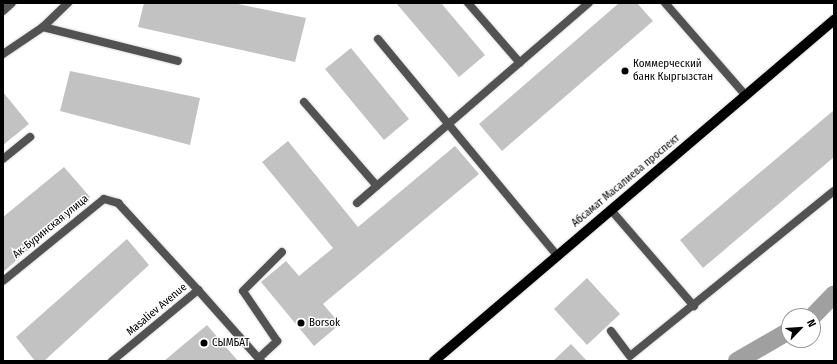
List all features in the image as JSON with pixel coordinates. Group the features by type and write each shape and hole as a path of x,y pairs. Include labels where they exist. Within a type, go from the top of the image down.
{"main road":[{"name":"Абсамат Масалиева проспект","path":"434,361 834,20"}],"street":[{"path":"3,11 12,3"},
{"path":"3,54 43,27 68,3"},
{"path":"468,3 520,63"},
{"path":"357,203 589,3"},
{"path":"665,3 746,96"},
{"path":"43,27 178,61"},
{"path":"378,39 557,255"},
{"path":"304,102 377,186"},
{"path":"3,159 30,137"},
{"path":"611,331 630,356 694,306 834,191"},
{"name":"Ак-Буринская улица","path":"3,281 104,199 118,203 198,290"},
{"path":"611,210 694,306"},
{"path":"260,359 277,341 243,291 282,252"},
{"name":"Masaliev Avenue","path":"112,361 198,290 260,359"}],"building":[{"path":"144,3 233,3 306,18 295,62 138,27"},
{"path":"396,3 441,3 485,55 459,77"},
{"path":"619,3 637,3 653,21 502,151 479,124"},
{"path":"351,48 409,119 384,140 325,69"},
{"path":"70,71 200,98 190,145 60,111"},
{"path":"3,92 29,124 3,145"},
{"path":"834,110 834,157 703,268 680,240"},
{"path":"288,141 358,227 455,146 479,174 323,304 340,324 314,346 261,282 286,261 299,276 333,248 262,162"},
{"path":"64,167 90,197 3,272 3,217"},
{"path":"127,239 149,265 44,361 35,361 16,337"},
{"path":"587,278 620,314 587,345 554,309"},
{"name":"СЫМБАТ","path":"207,325 238,361 164,361"},
{"path":"571,344 587,361 553,361"}],"waterway":[{"path":"821,308 834,294"},
{"path":"737,361 781,336"}],"place":[{"name":"Коммерческий банк Кыргызстан","path":"625,71"},
{"name":"Borsok","path":"301,323"},
{"name":"СЫМБАТ","path":"204,343"}]}
